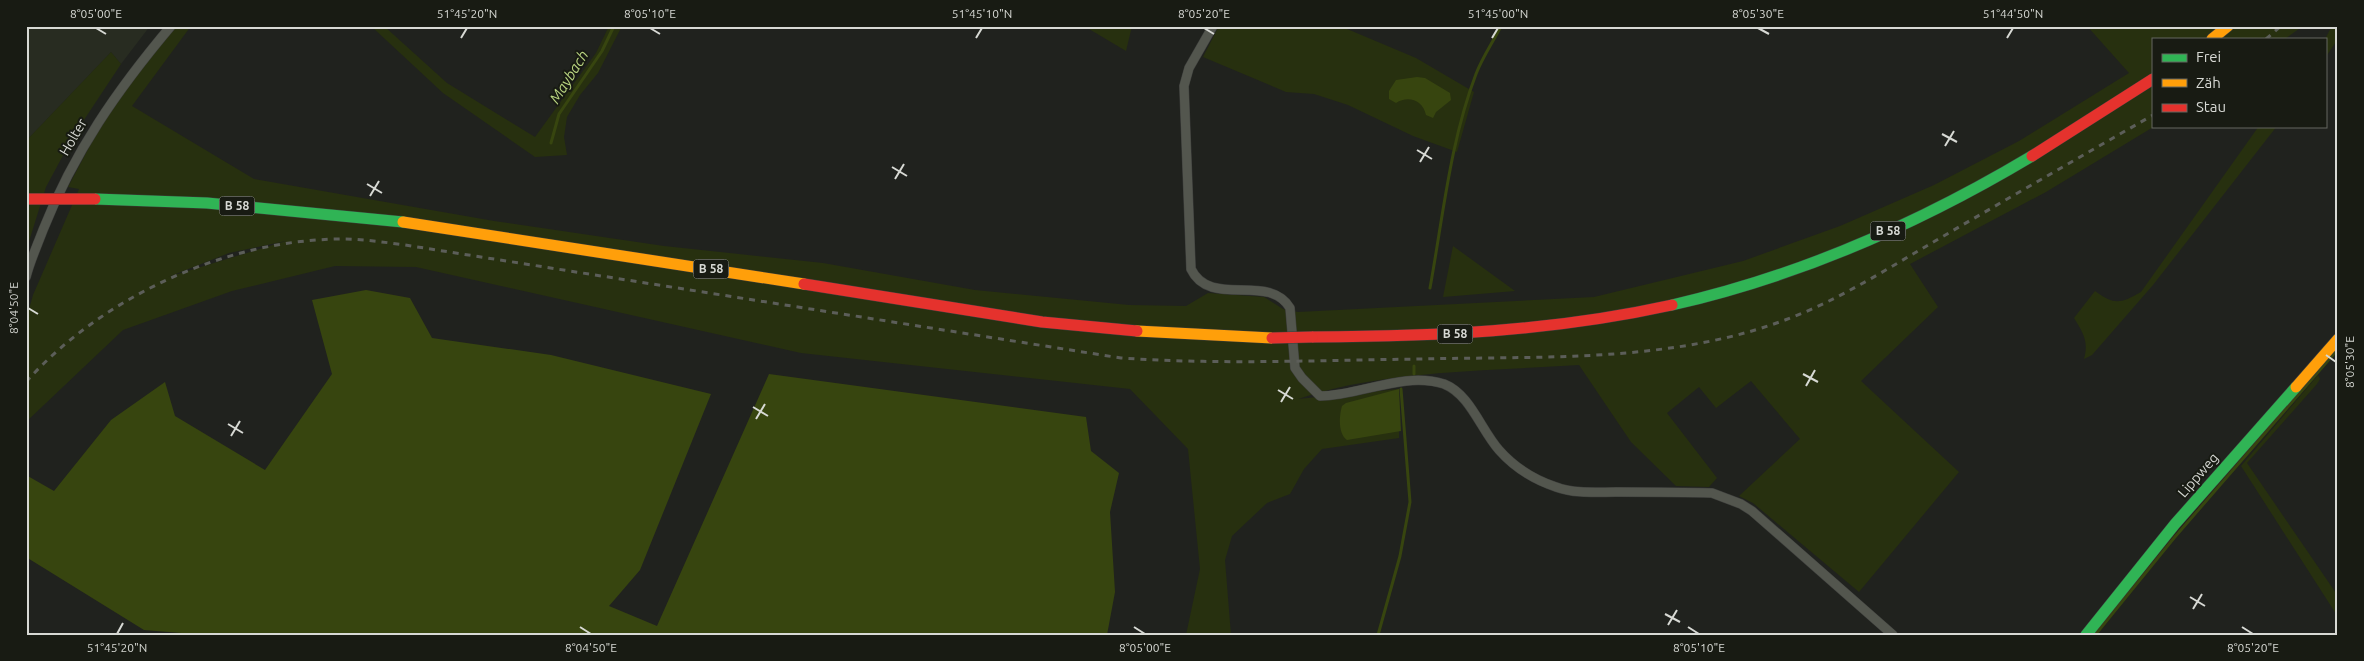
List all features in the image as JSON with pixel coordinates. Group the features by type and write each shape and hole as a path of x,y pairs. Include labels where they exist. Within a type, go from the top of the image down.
{"main road":[{"path":"2213,38 2228,26"},
{"name":"B 58","path":"26,199 96,199 206,203 379,219 572,247 1042,322 1106,330 1173,335 1272,338 1396,336 1536,328 1598,320 1659,309 1740,288 1794,270 1853,247 1917,218 2034,154 2152,80"},
{"name":"Lippweg","path":"2086,635 2175,524 2338,339"}],"street":[{"name":"Holter","path":"26,277 49,216 85,144 108,105 171,26"},
{"path":"1213,26 1189,68 1184,86 1191,269 1196,278 1214,288 1268,292 1287,303 1290,308 1295,368 1320,396 1342,394 1411,381 1444,384 1463,397 1484,431 1506,457 1524,472 1557,488 1581,492 1712,493 1724,496 1752,511 1893,635"}],"shaded area":[{"path":"26,26 150,26 121,64 111,52 26,141"},
{"path":"177,26 191,26 132,106 254,179 494,221 664,246 823,263 975,290 1129,305 1186,306 1208,293 1264,297 1283,309 1298,312 1594,297 1743,261 1840,226 1934,185 2019,141 2129,73 2087,26 2303,26 2286,38 2152,38 2152,128 2046,192 1910,264 1938,307 1861,381 1959,472 1859,592 1753,503 1739,496 1800,439 1751,381 1716,408 1699,387 1667,413 1717,478 1709,487 1676,486 1631,442 1579,365 1437,373 1365,382 1331,389 1298,399 1399,389 1399,438 1322,449 1304,469 1290,494 1267,503 1232,536 1225,560 1231,635 1186,635 1200,569 1188,449 1130,389 801,353 416,267 335,266 232,291 123,330 26,422 26,320 33,295 79,189 68,187 95,136 127,86","holes":["286,241 168,277 229,253"]},
{"path":"371,26 384,26 447,83 535,137 596,53 609,26 622,26 598,73 580,95 567,117 564,137 567,155 535,157 443,93"},
{"path":"1084,26 1132,26 1126,51"},
{"path":"1219,26 1340,26 1416,58 1474,92 1457,152 1413,136 1348,105 1314,94 1286,92 1203,57"},
{"path":"2332,26 2338,26 2338,39 2326,57 2326,38"},
{"path":"111,52 121,64 74,135 46,187 26,251 26,141"},
{"path":"1417,77 1425,78 1450,93 1451,100 1436,112 1433,118 1426,115 1422,106 1414,100 1405,99 1396,103 1389,99 1389,91 1396,80"},
{"path":"2258,128 2275,128 2153,285 2092,355 2084,359 2085,342 2074,318 2095,291 2112,301 2122,301 2141,292"},
{"path":"1453,246 1515,291 1443,297"},
{"path":"366,290 410,298 432,338 551,355 711,394 640,570 609,606 657,626 769,374 1086,417 1091,451 1119,473 1110,512 1115,592 1107,635 206,635 144,630 26,557 26,475 54,491 111,420 165,382 175,416 265,470 332,374 312,300"},
{"path":"2318,375 2320,379 2317,384 2247,463 2338,596 2338,617 2241,466"},
{"path":"1399,389 1401,431 1347,440 1344,437 1340,424 1342,406 1346,403"}],"waterway":[{"name":"Maybach","path":"551,143 559,114 602,51 614,26"},
{"path":"1430,288 1453,153 1467,100 1478,68 1501,26"},
{"path":"2095,635 2174,538 2338,349"},
{"path":"1414,366 1414,374"},
{"path":"1378,635 1400,556 1410,502 1401,389"}],"railway":[{"path":"2267,38 2281,26"},
{"path":"26,382 57,351 91,324 129,300 169,279 211,262 254,250 297,242 340,239 405,245 1121,358 1234,362 1309,361 1559,357 1651,350 1697,344 1741,334 1785,320 1824,304 2152,116"}],"traffic: fast":[{"path":"1672,305 1766,279 1858,245 1903,225 2032,156"},
{"path":"95,199 207,203 403,222"},
{"path":"2086,635 2175,524 2296,387"}],"traffic: slow":[{"path":"2213,38 2228,26"},
{"path":"403,222 804,284"},
{"path":"1137,331 1272,338"},
{"path":"2296,387 2338,339"}],"traffic: jam":[{"path":"2032,156 2152,80"},
{"path":"26,199 95,199"},
{"path":"804,284 1042,322 1137,331"},
{"path":"1312,337 1448,334 1493,331 1581,321 1672,305"},
{"path":"1272,338 1312,337"}]}
